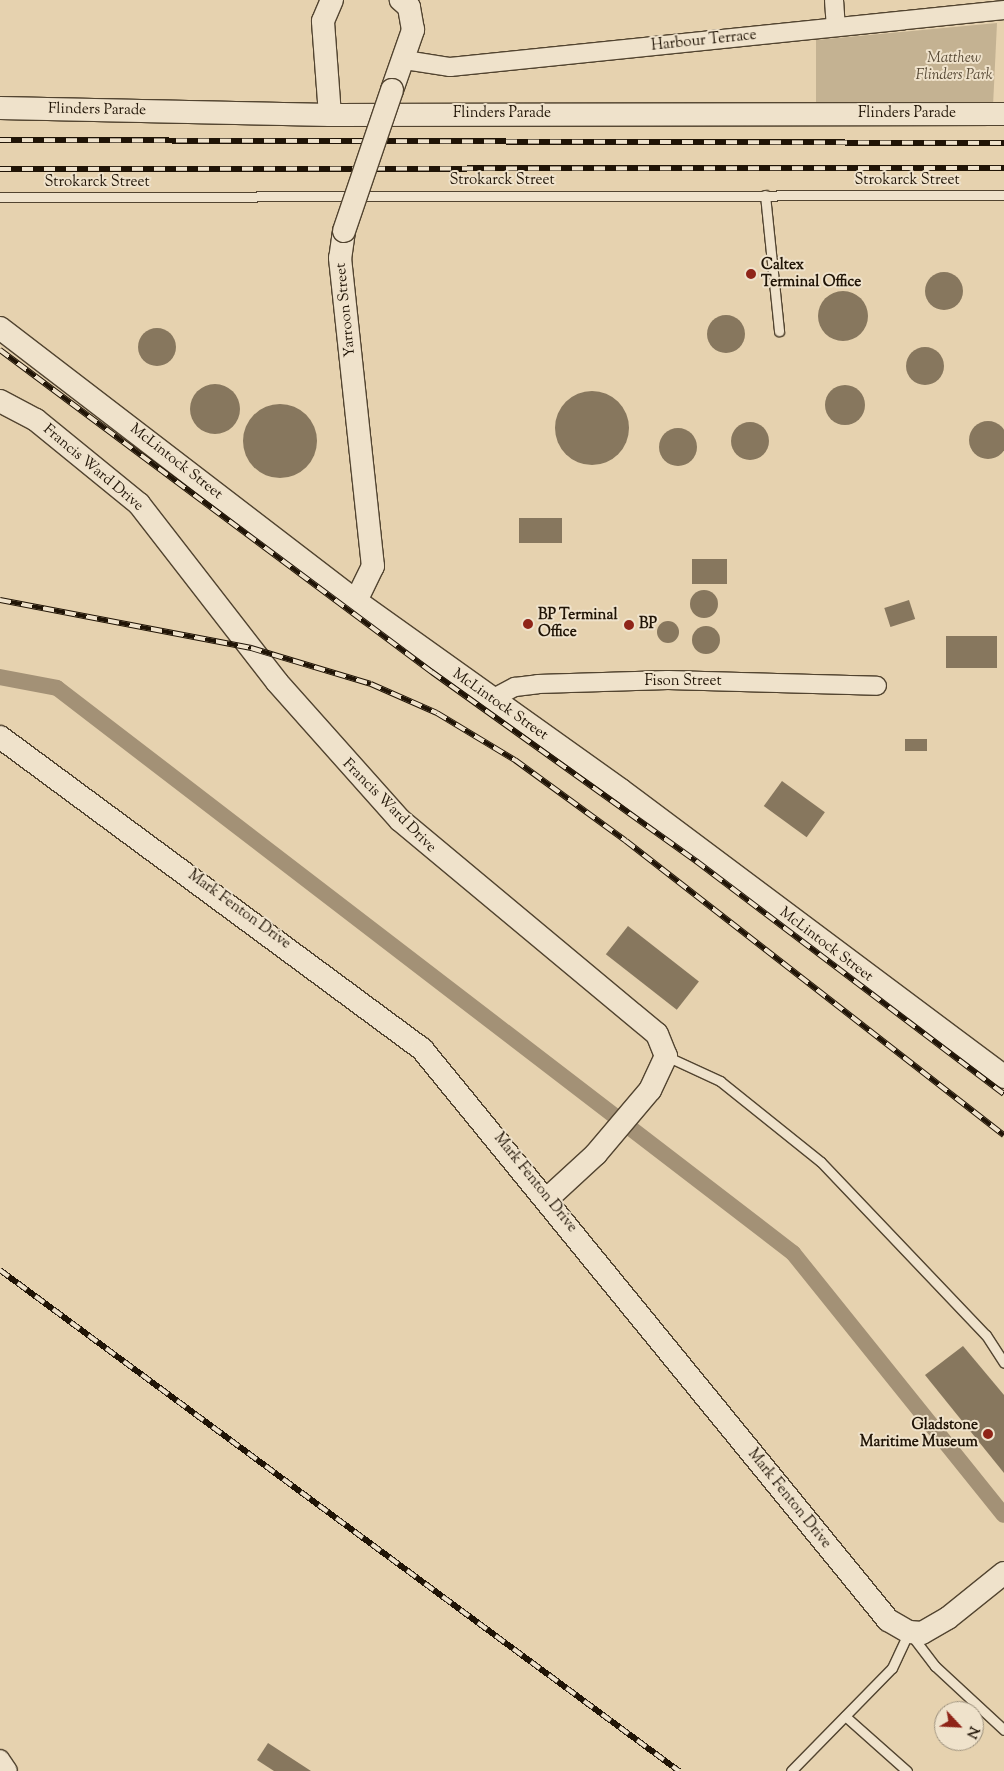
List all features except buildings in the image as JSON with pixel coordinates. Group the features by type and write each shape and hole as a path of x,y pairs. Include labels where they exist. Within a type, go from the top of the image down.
{"street":[{"path":"330,115 323,21 332,0"},
{"name":"Yarroon Street","path":"356,601 373,566 340,258 344,231 413,30 409,7 401,0"},
{"path":"834,0 836,27"},
{"name":"Harbour Terrace","path":"404,60 450,67 1004,10"},
{"name":"Flinders Parade","path":"0,108 330,115 1004,114"},
{"name":"McLintock Street","path":"0,328 356,601 492,699 1004,1077"},
{"name":"Francis Ward Drive","path":"0,401 36,420 139,504 352,771 452,868 646,1020 666,1056"},
{"name":"Fison Street","path":"492,699 515,687 547,684 668,680 877,686"},
{"name":"Mark Fenton Drive","path":"0,737 422,1049 881,1612 909,1632"},
{"path":"547,1200 596,1154 635,1109 662,1072 666,1056"},
{"path":"909,1632 922,1633 948,1618 1004,1573"},
{"path":"0,1759 8,1771"}],"lane":[{"path":"766,195 779,331"},
{"name":"Strokarck Street","path":"0,197 1004,195"},
{"path":"666,1056 720,1081 821,1162 986,1335 1004,1363"},
{"path":"791,1771 892,1668 909,1632 935,1666 1004,1730"},
{"path":"845,1716 907,1771"}],"green space":[{"name":"Matthew Flinders Park","path":"997,23 993,106 816,106 816,40"}],"waterway":[{"path":"0,677 57,688 793,1253 1004,1515"}],"railway":[{"path":"0,140 1004,143"},
{"path":"0,169 1004,168"},
{"path":"0,350 432,672 696,861 1004,1094"},
{"path":"0,600 251,648 371,684 437,713 515,760 626,841 1004,1135"},
{"path":"0,1270 679,1771"}],"place":[{"name":"Caltex Terminal Office","path":"751,274"},
{"name":"BP Terminal Office","path":"528,624"},
{"name":"BP","path":"629,625"},
{"name":"Gladstone Maritime Museum","path":"988,1434"}]}
